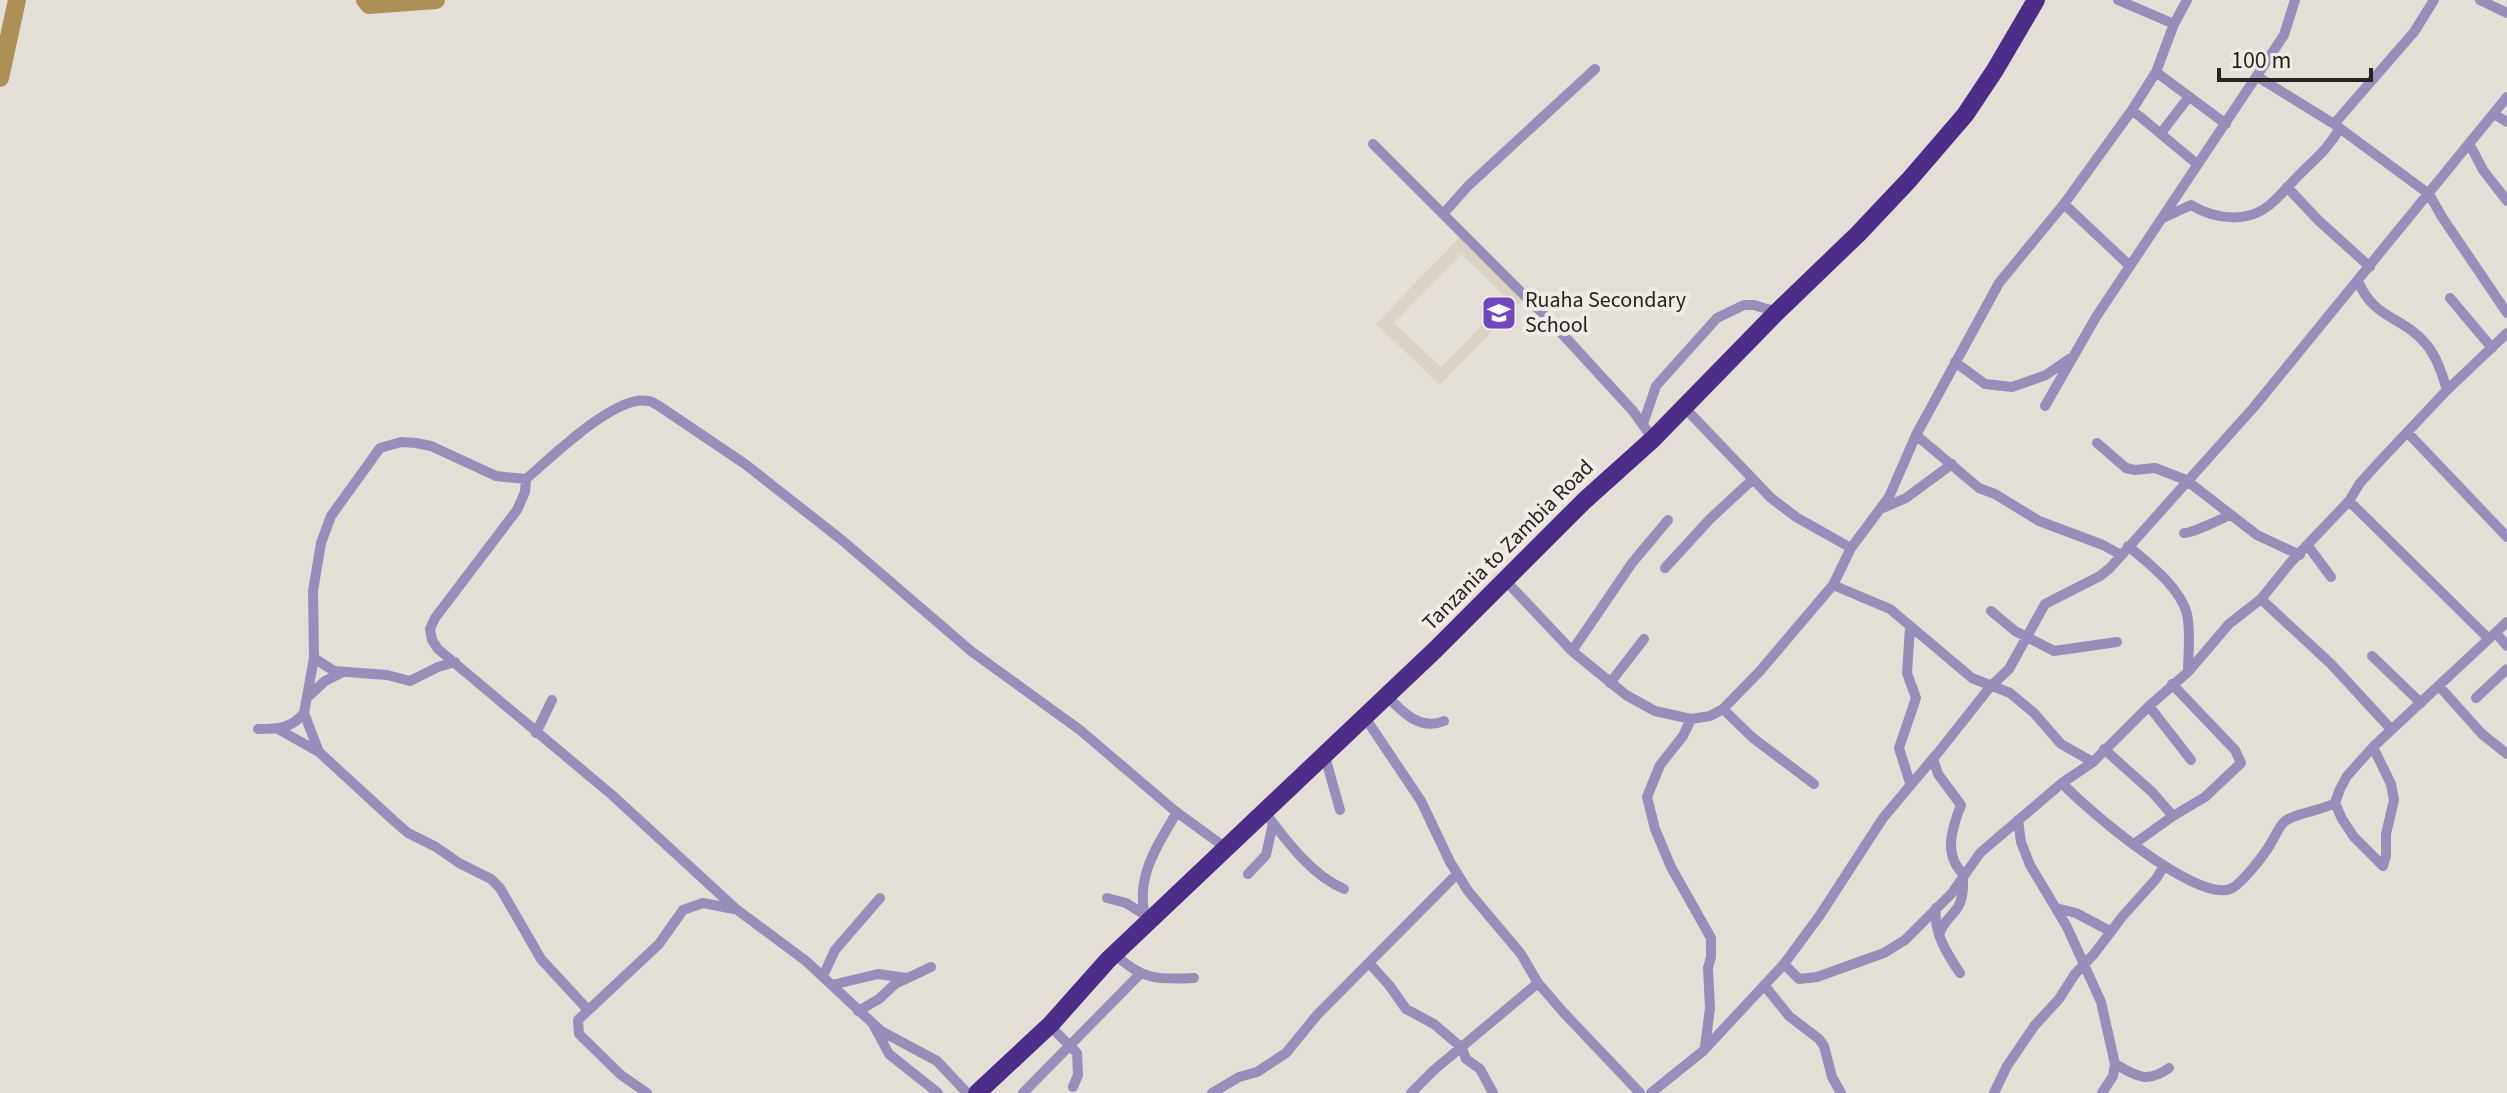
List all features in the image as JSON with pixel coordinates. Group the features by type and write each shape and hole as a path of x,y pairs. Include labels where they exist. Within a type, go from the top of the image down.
{"highway":[{"name":"Tanzania to Zambia Road","path":"977,1093 1049,1025 1146,919 1226,848 1269,817 1324,753 1505,580 1648,432 1683,406 1858,234 1965,115 2036,0"}],"street":[{"path":"2118,0 2174,24"},
{"path":"1505,580 1572,651 1610,683 1655,711 1691,719 1710,716 1723,709 1760,671 1833,585 1851,548 1883,508 1916,435 1999,283 2064,204 2132,110 2156,72 2174,24 2187,0"},
{"path":"2045,406 2071,358 2130,266 2284,35 2295,0"},
{"path":"2163,219 2191,205 2214,217 2250,215 2267,207 2325,152 2337,126 2414,32 2434,0"},
{"path":"2480,0 2507,13"},
{"path":"1444,213 1468,186 1595,69"},
{"path":"2156,72 2226,124"},
{"path":"2258,77 2337,126 2429,194 2507,313"},
{"path":"1651,1093 1705,1049 1784,964 1820,915 1866,842 1910,783 1990,687 2009,669 2045,604 2100,576 2124,551 2254,407 2507,97"},
{"path":"2161,133 2188,98"},
{"path":"2132,110 2197,164"},
{"path":"2494,114 2507,122"},
{"path":"1373,144 1553,324 1648,432"},
{"path":"2470,145 2483,170 2507,201"},
{"path":"2287,187 2370,267"},
{"path":"2064,204 2130,266"},
{"path":"2358,281 2369,303 2426,344 2447,390"},
{"path":"2450,298 2492,348"},
{"path":"1648,432 1656,386 1717,318 1744,305 1777,312"},
{"path":"1784,964 1799,979 1817,977 1897,945 1952,893 1980,853 2062,783 2093,762 2188,672 2229,624 2261,599 2349,501 2360,483 2447,390 2507,333"},
{"path":"1955,362 1985,384 2012,387 2046,375 2071,358"},
{"path":"967,1093 937,1061 894,1039 873,1024 823,976 736,909 612,795 435,645 430,629 435,618 517,510 525,492 526,479 579,433 622,406 647,400 659,406 722,448 821,524 962,643 1080,730 1177,812 1226,848"},
{"path":"1683,406 1752,480 1796,517 1851,548"},
{"path":"2408,433 2507,537"},
{"path":"1916,435 1979,488 1995,494 2039,521 2124,551 2163,578 2186,611 2188,672"},
{"path":"258,729 292,725 304,713 314,658 315,572 326,524 380,448 401,442 431,446 496,476 526,479"},
{"path":"2097,443 2126,468 2155,468 2186,480 2257,535 2300,555"},
{"path":"1883,508 1906,498 1952,464"},
{"path":"1665,568 1710,519 1752,480"},
{"path":"2349,501 2492,636 2507,646"},
{"path":"2184,533 2191,534 2203,525 2229,515"},
{"path":"1572,651 1632,563 1668,520"},
{"path":"2308,546 2331,577"},
{"path":"1833,585 1890,609 1972,678 2010,693 2034,713 2061,744 2093,762"},
{"path":"2261,599 2341,674 2391,729"},
{"path":"1991,611 2028,639 2054,651 2117,642"},
{"path":"2062,783 2092,813 2164,866 2203,887 2229,890 2241,882 2283,823 2335,803 2347,776 2373,747 2507,622"},
{"path":"1910,627 1907,673 1916,698 1899,748 1910,783"},
{"path":"1610,683 1644,639"},
{"path":"2372,656 2421,703"},
{"path":"314,658 334,671 387,675 410,681 455,662"},
{"path":"2476,698 2507,669"},
{"path":"309,696 325,681 344,671"},
{"path":"2134,844 2205,797 2238,768 2241,761 2233,747 2172,684"},
{"path":"2439,686 2482,734 2507,754"},
{"path":"1386,695 1404,713 1423,724 1433,725 1444,721"},
{"path":"536,733 552,700"},
{"path":"2149,706 2191,760"},
{"path":"1723,709 1753,738 1814,784"},
{"path":"304,713 319,752"},
{"path":"1364,716 1421,801 1457,874 1521,954 1538,983 1640,1093"},
{"path":"1691,719 1683,736 1660,765 1647,797 1655,829 1671,867 1711,938 1708,968 1710,1008 1705,1049"},
{"path":"278,729 319,752 408,833 491,879 500,888 541,959 588,1010"},
{"path":"2335,803 2354,837 2383,866 2394,800 2391,784 2373,747"},
{"path":"2104,749 2152,792 2173,816"},
{"path":"1324,753 1340,810"},
{"path":"1933,759 1938,774 1961,805 1950,834 1956,865 1963,874 1963,891 1959,905 1944,921 1939,935"},
{"path":"1146,919 1142,897 1144,875 1177,812"},
{"path":"1248,874 1266,855 1269,817"},
{"path":"1269,817 1326,879 1344,889"},
{"path":"2018,820 2021,842 2030,865 2056,908 2101,1002 2115,1064 2113,1076 2102,1093"},
{"path":"1994,1093 2026,1038 2164,866"},
{"path":"1212,1093 1279,1059 1317,1015 1457,874"},
{"path":"823,976 835,950 880,898"},
{"path":"1107,898 1126,903 1146,919"},
{"path":"647,1093 621,1075 579,1034 578,1020 659,944 683,910 703,903 736,909"},
{"path":"1936,908 1939,935 1960,973"},
{"path":"2056,908 2076,913 2110,931"},
{"path":"1115,954 1140,974 1165,979 1194,978"},
{"path":"1370,964 1408,1011 1434,1024 1462,1048 1466,1059 1480,1069 1493,1093"},
{"path":"858,1011 875,1002 895,984 931,967"},
{"path":"832,985 878,974 907,978"},
{"path":"1023,1093 1140,974"},
{"path":"1411,1093 1538,983"},
{"path":"1764,985 1789,1016 1824,1046 1832,1077 1841,1093"},
{"path":"873,1024 889,1054 938,1093"},
{"path":"1049,1025 1070,1044 1078,1059 1078,1075 1073,1087"},
{"path":"2115,1064 2132,1075 2144,1078 2161,1074 2169,1068"}],"shaded area":[{"name":"Ruaha Secondary School","path":"1459,238 1523,299 1440,385 1376,324","holes":["1461,254 1507,298 1504,302 1499,298 1487,311 1491,316 1441,367 1394,323"]}],"waterway":[{"path":"0,78 17,0"},
{"path":"365,0 369,5 436,0"}],"place":[{"name":"Ruaha Secondary School","path":"1499,313"}]}
